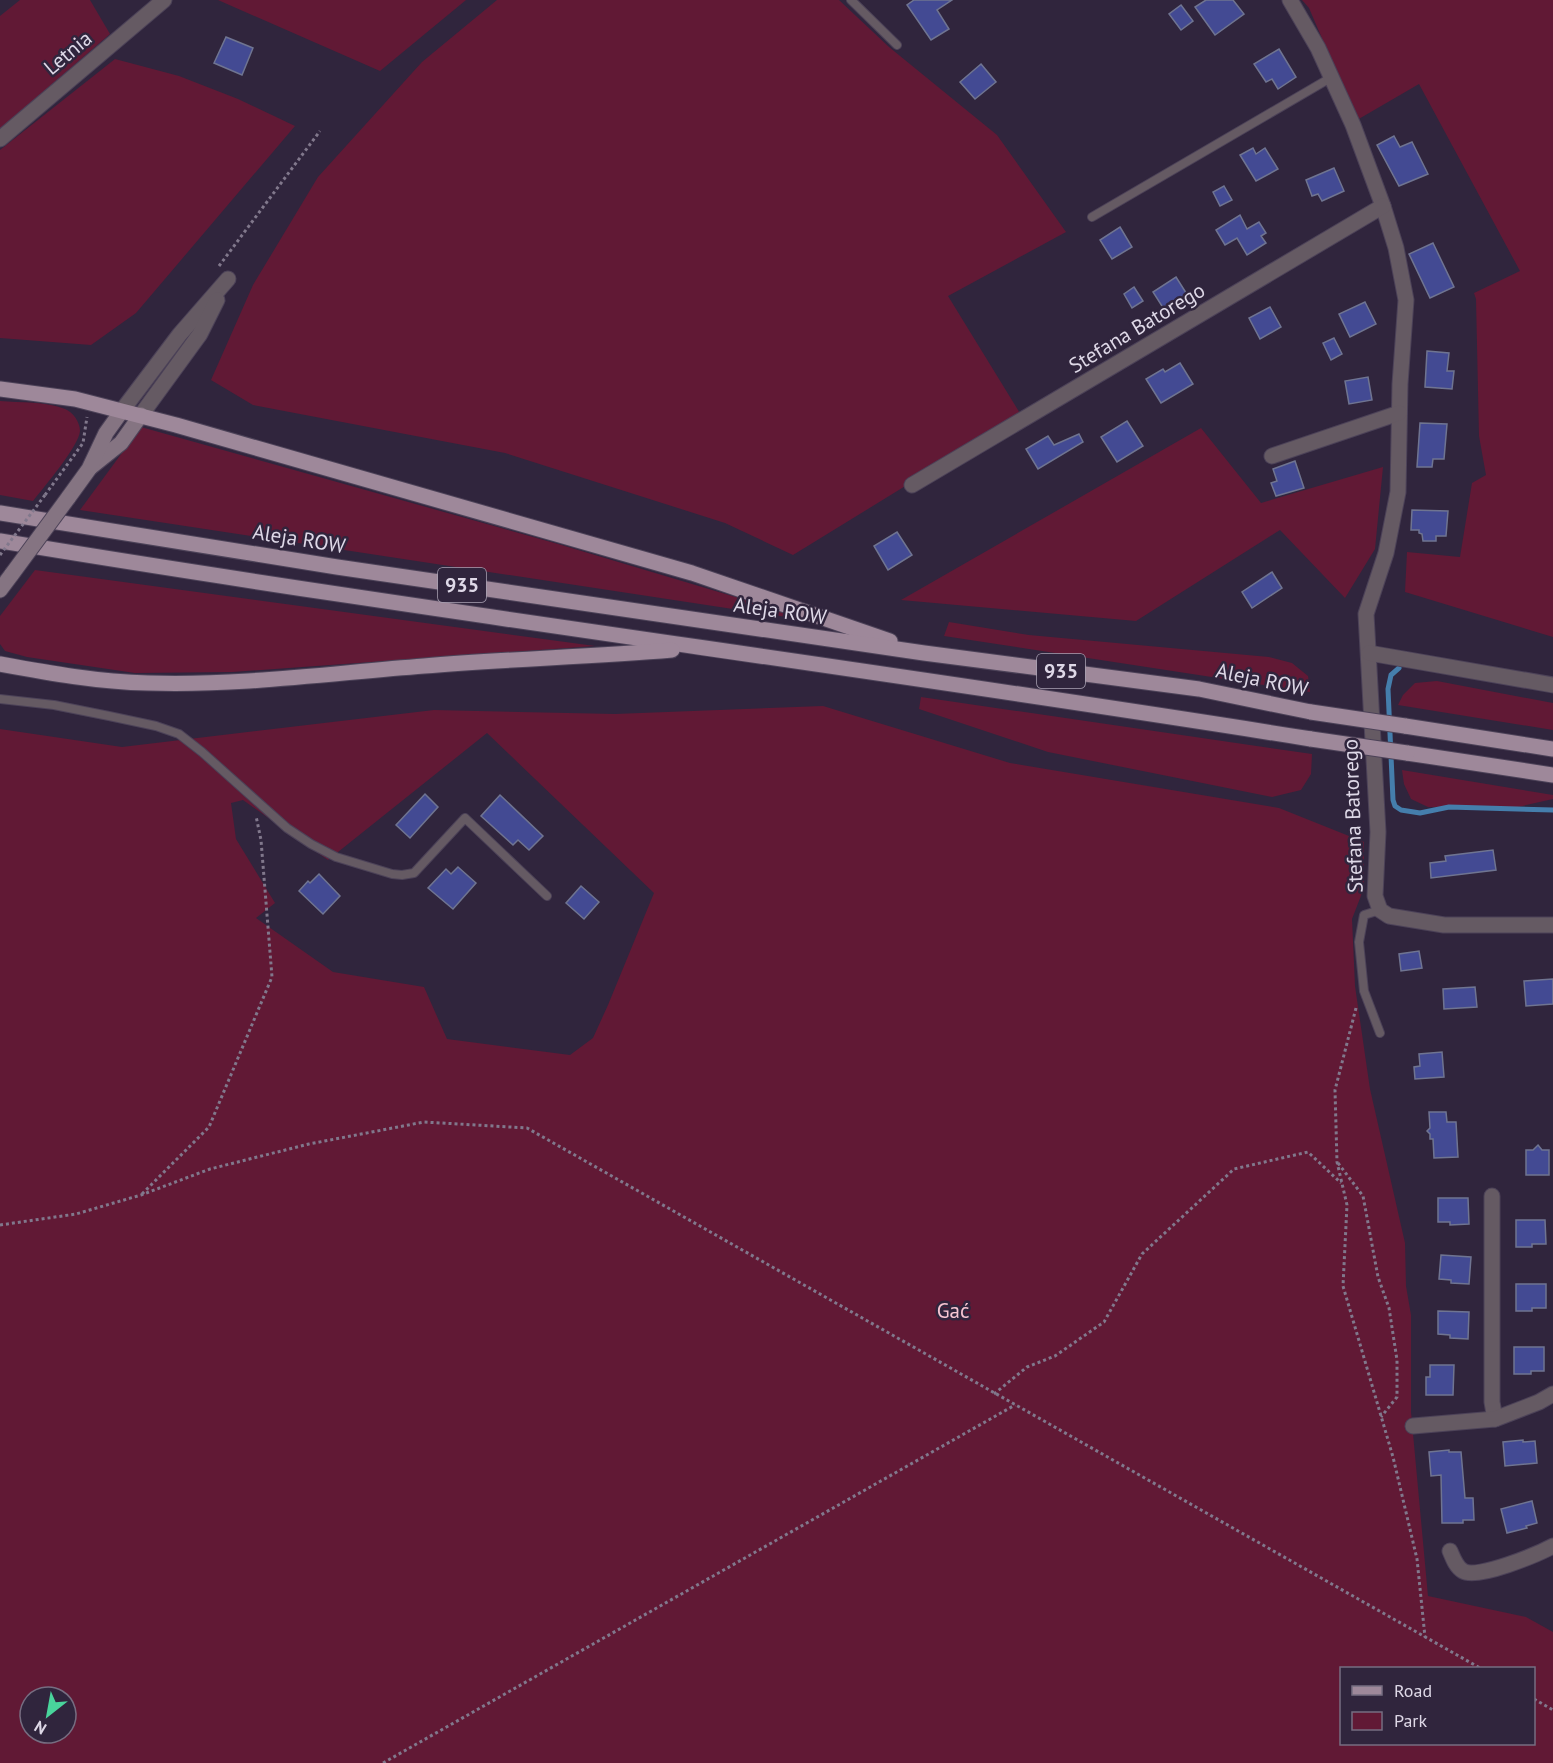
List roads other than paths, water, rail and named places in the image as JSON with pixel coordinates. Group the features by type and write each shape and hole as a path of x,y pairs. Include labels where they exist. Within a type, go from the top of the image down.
{"main road":[{"path":"0,389 75,399 141,415 692,573 924,653"},
{"name":"Aleja ROW","path":"0,513 337,567 924,653 1199,689 1311,712 1553,749"},
{"name":"935","path":"0,541 264,584 1116,707 1553,775"},
{"path":"0,664 52,674 96,679 198,684 434,665 700,648"}],"street":[{"name":"Letnia","path":"0,139 164,0"},
{"name":"Stefana Batorego","path":"1290,0 1318,48 1353,125 1396,248 1406,300 1399,413 1398,492 1386,553 1366,614 1378,832 1375,896 1380,910 1389,916 1444,924 1553,925"},
{"name":"Stefana Batorego","path":"912,485 1383,206"},
{"path":"0,590 89,469 106,433 180,334 228,279 200,334 121,443 89,469"},
{"path":"1272,456 1399,413"},
{"path":"1369,653 1553,685"},
{"path":"1492,1196 1492,1402 1495,1419"},
{"path":"1413,1426 1495,1419 1539,1402 1553,1394"},
{"path":"1450,1551 1461,1571 1469,1573 1486,1571 1538,1554 1553,1546"}],"lane":[{"path":"851,0 897,45"},
{"path":"1092,217 1332,77"},
{"path":"0,699 54,705 156,726 179,734 287,828 323,851 336,858 402,875 414,873 419,869 465,818 547,896"},
{"path":"1380,910 1364,915 1359,942 1364,991 1380,1033"}],"waterway":[{"path":"1399,668 1391,675 1388,689 1395,806 1401,810 1420,813 1449,807 1553,810"}],"park label":[{"name":"Gać","path":"953,1311"}]}
